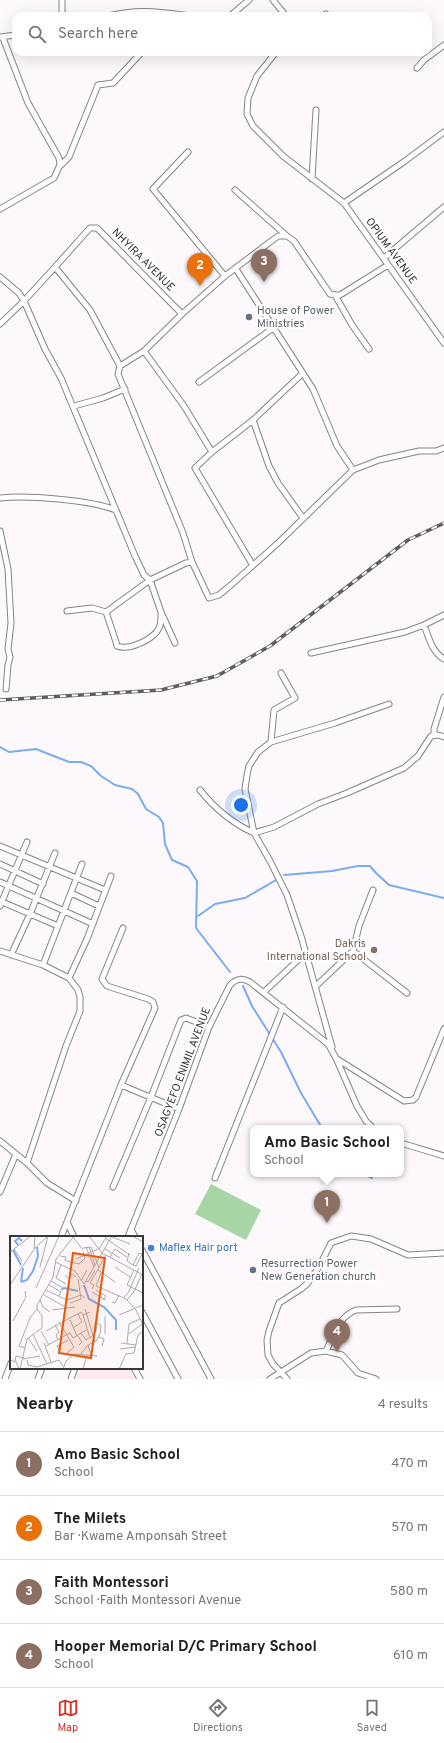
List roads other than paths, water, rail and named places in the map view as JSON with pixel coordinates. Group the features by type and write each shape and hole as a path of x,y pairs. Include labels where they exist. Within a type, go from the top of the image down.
{"street":[{"path":"62,0 62,12"},
{"path":"235,12 249,0"},
{"path":"273,0 283,12"},
{"path":"126,12 135,10 146,12"},
{"path":"12,37 1,38 28,103 59,158 59,167"},
{"path":"432,54 444,45"},
{"path":"0,209 54,178 59,167 69,157 98,85 113,83 138,56"},
{"name":"OPIUM AVENUE","path":"273,56 257,76 248,98 247,114 253,126 283,156 344,203 444,343"},
{"path":"417,68 429,56"},
{"path":"312,179 316,110"},
{"path":"344,203 444,132"},
{"path":"188,152 153,189 225,276"},
{"path":"235,190 294,241 330,294 340,295 388,265"},
{"path":"384,258 444,207"},
{"name":"NHYIRA AVENUE","path":"0,324 24,301 90,228 97,228 182,314"},
{"path":"120,366 144,351 182,314 225,276 278,236 287,236"},
{"path":"55,267 90,310 120,366 118,374 183,533 192,562 209,598 219,595 353,470 379,460 419,451 436,451 444,448"},
{"path":"236,269 273,328 304,373 313,389 337,446 353,470"},
{"path":"1,280 12,286 24,301 45,349 61,378 74,406 139,565 144,575 150,580 161,612 175,643"},
{"path":"335,295 352,325 369,349"},
{"path":"199,382 273,328"},
{"path":"144,351 184,406 212,452"},
{"path":"252,564 195,470 196,466 253,420 304,373"},
{"path":"74,406 106,397 125,389"},
{"path":"253,420 269,466 278,484 303,518"},
{"path":"0,498 47,499 80,502 116,510"},
{"path":"0,531 8,569 10,616 8,649 10,657 6,689"},
{"path":"106,612 150,580 186,562 192,562"},
{"path":"67,611 92,608 106,612"},
{"path":"106,612 117,646 123,648 143,641 157,631 161,623 161,612"},
{"path":"311,653 405,632 444,615"},
{"path":"424,625 432,646 444,659"},
{"path":"271,742 274,710 295,698 281,673"},
{"path":"200,790 209,801 228,818 254,833 274,827 318,804 404,768 418,756 429,739 434,735 435,726 444,697"},
{"path":"333,1052 307,955 287,895 254,833 245,789 247,775 249,766 256,756 271,742 336,723 389,704"},
{"path":"434,735 444,737"},
{"path":"27,842 1,903 58,926"},
{"path":"0,846 105,890"},
{"path":"11,955 37,898 55,853"},
{"path":"0,864 43,884"},
{"path":"43,966 82,864"},
{"path":"69,978 93,924 111,876"},
{"path":"0,882 93,924"},
{"path":"316,986 353,951 359,926 373,890"},
{"path":"71,893 100,906"},
{"path":"61,1236 121,1085 155,1008 153,1002 148,999 107,986 103,982 102,979 123,928"},
{"path":"0,951 43,966 69,978 78,990 80,997 80,1011 66,1046 27,1163"},
{"path":"353,951 407,993"},
{"path":"264,992 298,960 307,955"},
{"name":"OSAGYEFO ENIMIL AVENUE","path":"128,1236 179,1109 209,1027 234,980 243,979 264,992 323,1039 333,1052 357,1106 369,1125"},
{"path":"215,1178 283,1007"},
{"path":"113,1187 151,1097 181,1020 186,1018 209,1027"},
{"path":"336,1058 404,1101 413,1100 416,1097 444,1029"},
{"path":"121,1085 179,1109"},
{"path":"0,1141 27,1163 47,1183 76,1201"},
{"path":"404,1144 444,1156"},
{"path":"0,1192 16,1154"},
{"path":"67,1222 74,1236"},
{"path":"131,1229 134,1236"},
{"path":"287,1379 273,1364 268,1355 267,1340 279,1303 307,1284 319,1267 329,1246 334,1241 358,1236 408,1256 444,1253"},
{"path":"143,1252 211,1379"},
{"path":"326,1351 340,1322 350,1313 356,1310 397,1309"},
{"path":"143,1314 178,1379"},
{"path":"270,1379 311,1353 326,1351 342,1355 358,1373 376,1379"},
{"path":"5,1379 10,1366"},
{"path":"38,1379 42,1369"},
{"path":"71,1379 76,1369"},
{"path":"135,1369 140,1379"}],"waterway":[{"path":"0,747 9,752 36,749 69,762 81,762 91,766 101,776 115,785 132,789 138,794 146,809 159,817 163,823 165,844 172,860 188,867 197,881 196,928 230,972"},
{"path":"284,875 332,871 358,866 370,866 389,885 444,898"},
{"path":"198,916 215,904 245,898 276,880"},
{"path":"243,986 252,1006 281,1052 301,1093 320,1125"}],"railway":[{"path":"0,700 161,690 217,676 270,646 408,540 444,523"}],"place":[{"name":"Faith Montessori","path":"264,282"},
{"name":"The Milets","path":"200,286"},
{"name":"House of Power Ministries","path":"249,317"},
{"name":"Dakris International School","path":"374,950"},
{"name":"Amo Basic School","path":"327,1223"},
{"name":"Maflex Hair port","path":"151,1248"},
{"name":"Resurrection Power New Generation church","path":"253,1270"},
{"name":"Hooper Memorial D/C Primary School","path":"337,1352"}]}
